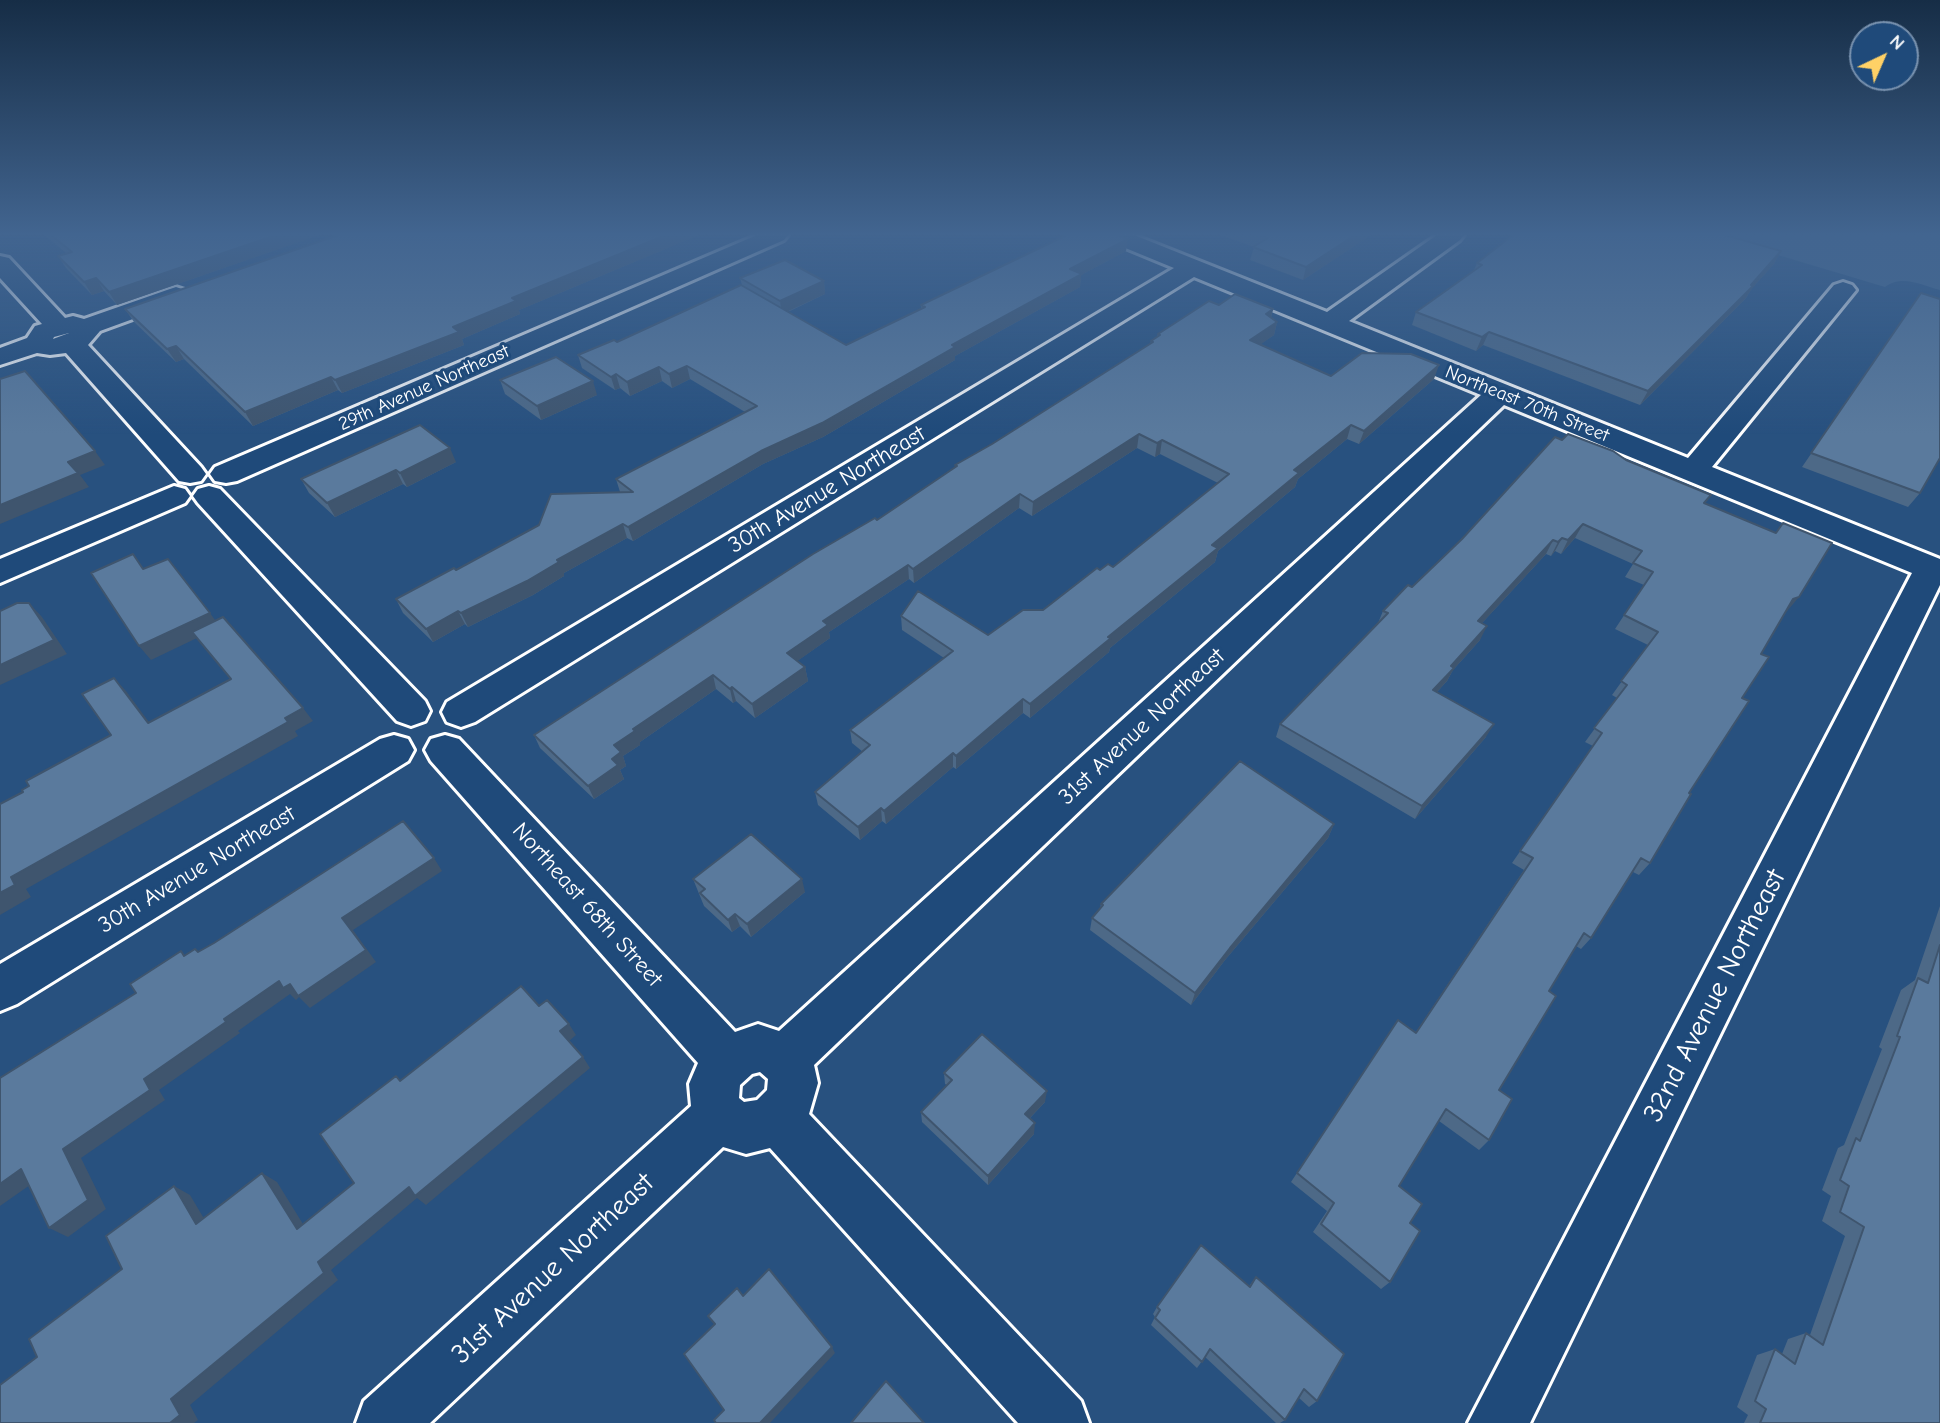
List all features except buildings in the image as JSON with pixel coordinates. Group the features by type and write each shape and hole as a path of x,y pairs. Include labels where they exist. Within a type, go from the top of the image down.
{"street":[{"path":"34,301 411,711"},
{"path":"0,357 159,301"},
{"name":"29th Avenue Northeast","path":"0,572 623,301"},
{"name":"30th Avenue Northeast","path":"453,731 1138,301"},
{"name":"Northeast 70th Street","path":"1277,301 1936,571"},
{"path":"1329,323 1359,301"},
{"path":"1692,472 1834,301"},
{"name":"31st Avenue Northeast","path":"784,1060 1500,393"},
{"name":"32nd Avenue Northeast","path":"1498,1423 1936,571"},
{"path":"436,703 448,705 453,731 419,758 408,758 394,750 390,741 396,724 411,711 436,703"},
{"name":"Northeast 68th Street","path":"453,731 728,1060"},
{"name":"30th Avenue Northeast","path":"0,989 394,750"},
{"path":"758,1048 771,1050 784,1060 793,1076 793,1088 790,1101 777,1117 760,1127 746,1128 733,1125 719,1115 714,1107 712,1094 714,1080 728,1060 744,1051 758,1048"},
{"name":"31st Avenue Northeast","path":"386,1423 719,1115"},
{"path":"777,1117 1059,1423"}]}
